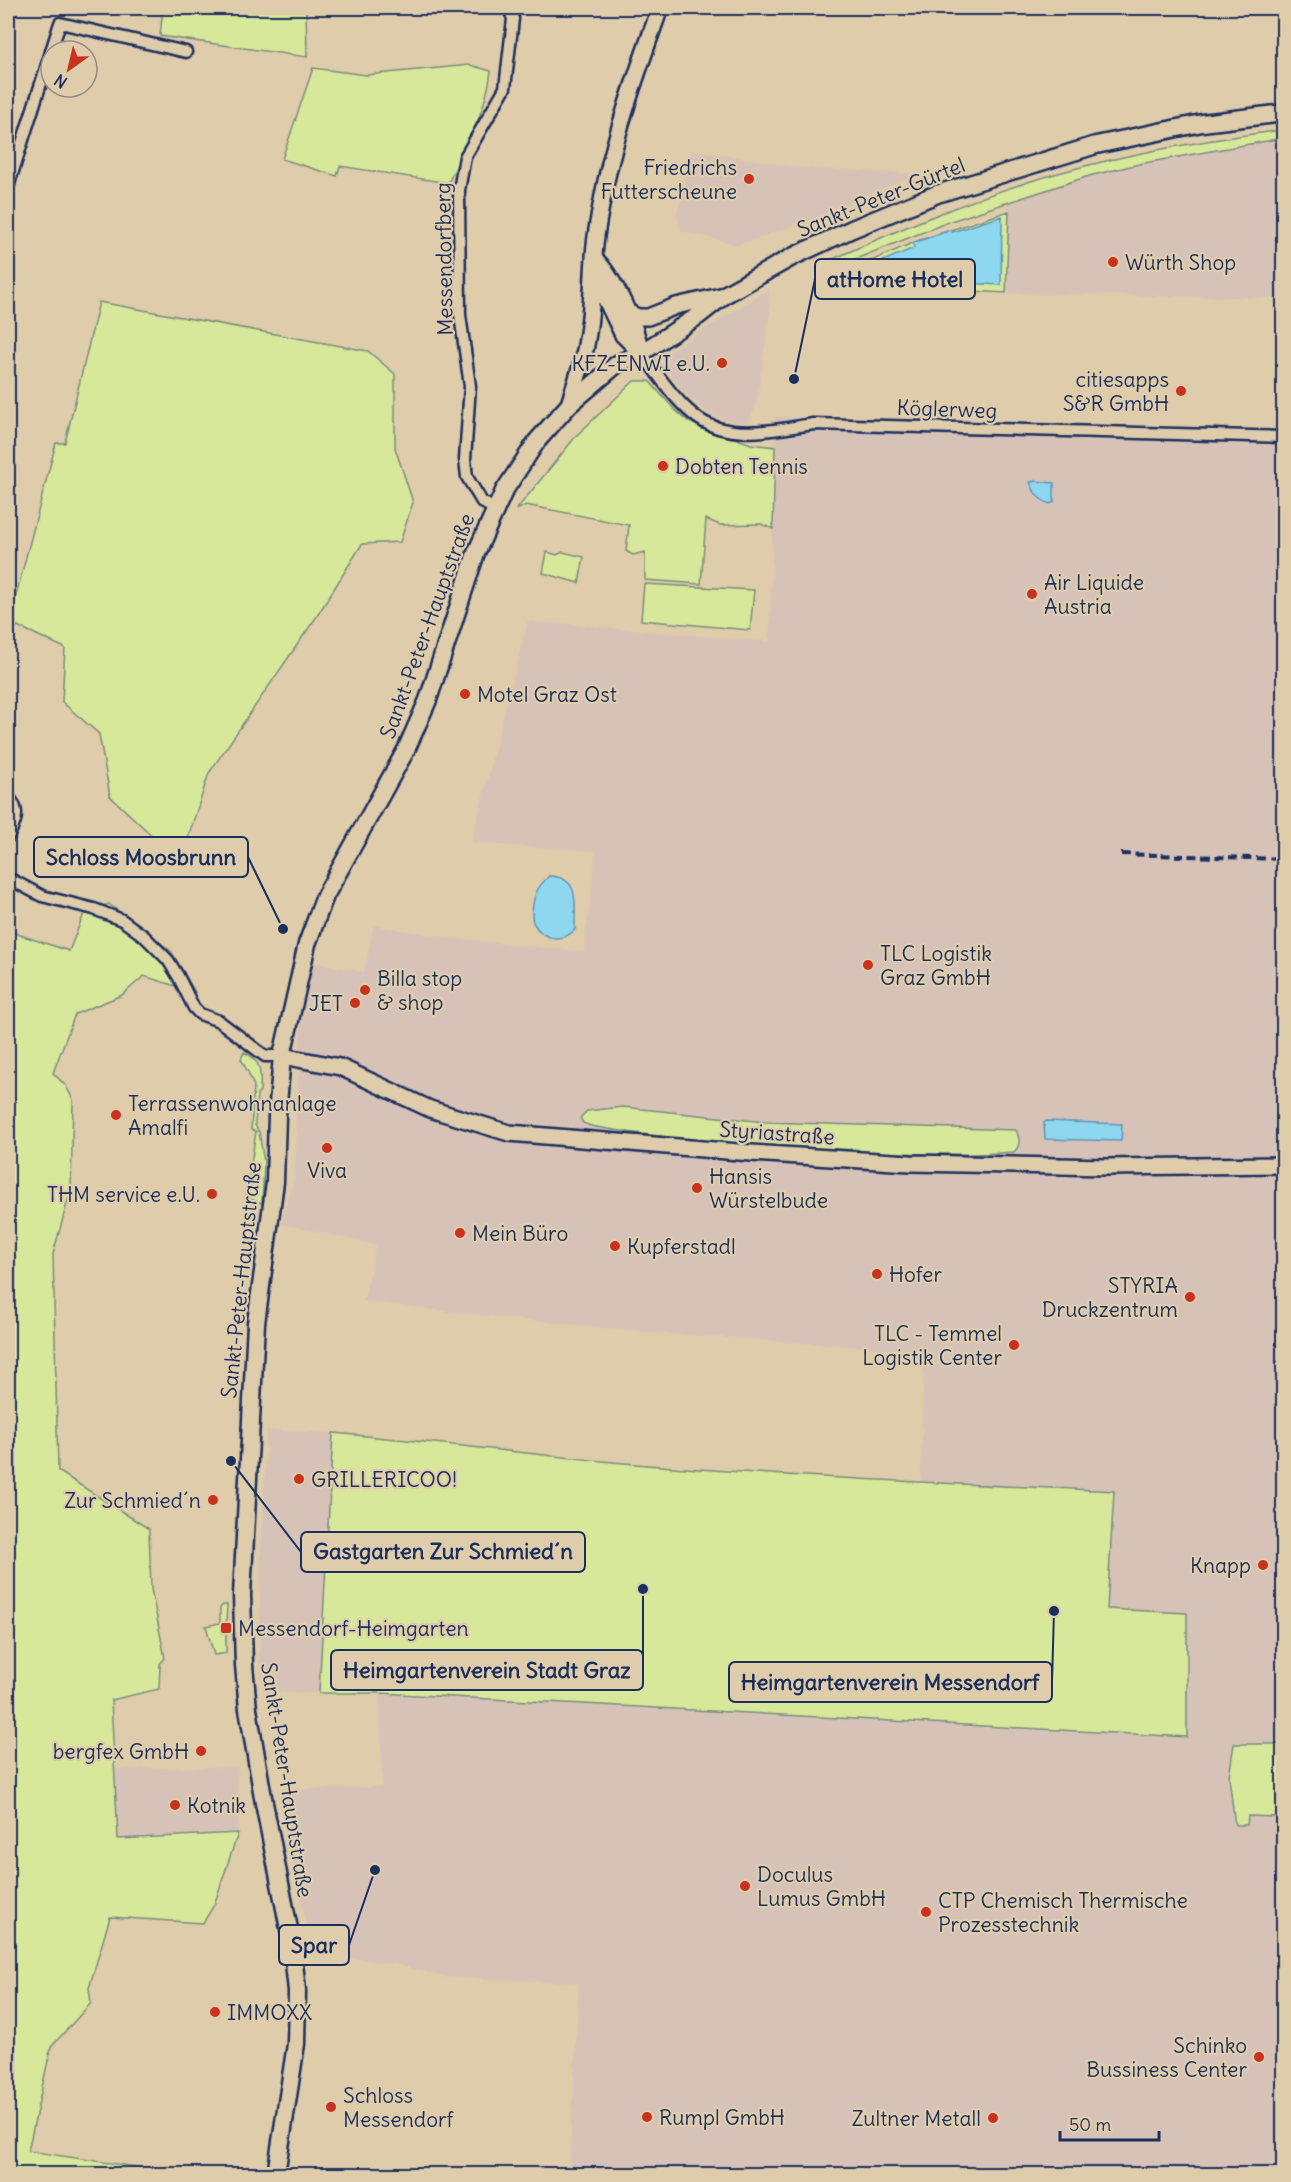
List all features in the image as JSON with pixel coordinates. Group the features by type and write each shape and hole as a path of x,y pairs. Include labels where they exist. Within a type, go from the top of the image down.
{"main road":[{"name":"Sankt-Peter-Gürtel","path":"569,405 617,364 641,353 726,294 792,257 937,194 1096,146 1202,123 1284,113"},
{"name":"Sankt-Peter-Hauptstraße","path":"276,2175 296,2044 297,1991 292,1944 248,1709 242,1595 256,1323 275,1182 282,1056 307,944 325,896 406,750 424,710 476,553 495,508 537,441 569,405"}],"street":[{"name":"Messendorfberg","path":"495,508 482,502 467,477 465,459 470,386 460,315 459,190 465,157 505,88 513,19 509,8"},
{"name":"Sankt-Peter-Hauptstraße","path":"569,405 575,381 582,370 590,324 594,258 606,181 619,129 660,8"},
{"path":"55,39 60,22 186,52"},
{"path":"8,187 39,89"},
{"path":"594,258 606,268 638,333 641,353"},
{"name":"Sankt-Peter-Hauptstraße","path":"594,275 623,335 641,353"},
{"path":"627,312 638,317 648,317 676,306 726,294"},
{"name":"Köglerweg","path":"641,353 676,397 699,419 716,427 739,431 813,424 1284,437"},
{"path":"8,800 15,804 17,814 8,837"},
{"path":"8,878 42,896 94,909 122,920 144,936 168,960 194,1008 200,1014 219,1021 265,1056 282,1056"},
{"name":"Styriastraße","path":"282,1056 340,1067 430,1109 509,1133 751,1153 910,1163 1107,1167 1284,1165"}],"shaded area":[{"path":"1283,138 1283,298 1006,293 1009,211 1007,202 1089,176 1139,164"},
{"path":"692,150 802,168 916,174 813,219 738,245 680,230 677,214"},
{"path":"769,289 770,313 756,406 746,423 710,415 683,391 667,369 670,351"},
{"path":"775,417 1283,430 1283,2174 569,2174 579,1983 445,1977 399,1965 312,1952 279,1790 382,1787 380,1693 1187,1737 1107,1609 1114,1491 921,1483 924,1351 657,1333 364,1301 376,1245 281,1224 294,1179 298,1132 295,1100 298,1087 302,1018 314,962 364,972 374,925 441,937 584,952 596,851 471,843 528,621 770,642"},
{"path":"267,1430 333,1433 319,1693 266,1692 259,1664"},
{"path":"237,1767 238,1833 118,1839 114,1769"}],"green space":[{"path":"163,8 306,8 307,57 160,36"},
{"path":"470,65 491,71 485,101 448,183 340,166 337,176 282,159 313,68 366,75"},
{"path":"1283,130 1283,138 1139,164 1089,176 951,221 828,270 824,263 950,209 1059,173 1154,150"},
{"path":"1009,211 1006,293 836,283 832,278 917,241"},
{"path":"99,302 368,351 395,374 395,448 413,502 400,542 362,544 317,616 209,773 180,862 110,796 99,734 62,702 65,648 9,622 56,443 65,443"},
{"name":"Dobten Tennis","path":"634,381 649,381 689,422 751,444 775,447 773,529 761,524 720,525 706,519 701,584 645,580 645,552 633,555 626,551 629,525 526,505 516,510 577,435"},
{"path":"547,552 557,555 563,552 584,557 579,583 543,573"},
{"path":"644,584 754,590 750,630 641,620"},
{"path":"109,904 171,951 195,992 144,976 122,995 75,1014 53,1073 66,1086 73,1100 71,1189 53,1254 58,1471 149,1529 151,1589 165,1658 160,1664 159,1689 111,1700 118,1839 238,1833 214,1905 203,1923 110,1917 89,1988 91,2003 51,2047 28,2151 184,2174 8,2174 8,931 69,951 85,911"},
{"path":"244,1052 254,1059 260,1073 255,1125 259,1132 264,1162 262,1203 246,1198 256,1131 251,1130 254,1086 241,1059"},
{"path":"623,1107 765,1122 1016,1130 1019,1142 1014,1152 919,1154 862,1152 857,1149 835,1150 725,1143 657,1136 591,1126 583,1123 580,1118 587,1111"},
{"path":"333,1433 612,1462 737,1472 1114,1491 1107,1609 1187,1613 1187,1737 380,1693 319,1693"},
{"path":"227,1605 226,1623 222,1624 223,1633 226,1633 226,1653 214,1655 206,1626 220,1623 220,1608"},
{"path":"1234,1744 1283,1744 1283,1817 1248,1816 1247,1825 1235,1825 1229,1777"}],"water":[{"path":"1002,216 1001,285 888,279 875,271 878,263 914,248 913,243"},
{"path":"1030,482 1054,483 1054,502 1050,504 1037,496"},
{"path":"549,876 567,881 574,894 575,930 565,937 548,937 538,930 533,921 532,908 536,894"},
{"path":"1046,1121 1122,1124 1121,1141 1045,1139 1044,1123"}],"railway":[{"path":"1121,854 1284,859"}],"place":[{"name":"Friedrichs Futterscheune","path":"749,179"},
{"name":"Würth Shop","path":"1113,262"},
{"name":"KFZ-ENWI e.U.","path":"722,363"},
{"name":"atHome Hotel","path":"794,379"},
{"name":"citiesapps S&R GmbH","path":"1181,391"},
{"name":"Dobten Tennis","path":"663,466"},
{"name":"Air Liquide Austria","path":"1032,594"},
{"name":"Motel Graz Ost","path":"465,694"},
{"name":"Schloss Moosbrunn","path":"283,929"},
{"name":"TLC Logistik Graz GmbH","path":"868,965"},
{"name":"Billa stop & shop","path":"365,990"},
{"name":"JET","path":"355,1003"},
{"name":"Terrassenwohnanlage Amalfi","path":"116,1115"},
{"name":"Viva","path":"327,1148"},
{"name":"Hansis Würstelbude","path":"697,1188"},
{"name":"THM service e.U.","path":"212,1194"},
{"name":"Mein Büro","path":"460,1233"},
{"name":"Kupferstadl","path":"615,1246"},
{"name":"Hofer","path":"877,1274"},
{"name":"STYRIA Druckzentrum","path":"1190,1297"},
{"name":"TLC - Temmel Logistik Center","path":"1014,1345"},
{"name":"Gastgarten Zur Schmied´n","path":"231,1461"},
{"name":"GRILLERICOO!","path":"299,1479"},
{"name":"Zur Schmied´n","path":"213,1500"},
{"name":"Knapp","path":"1263,1565"},
{"name":"Heimgartenverein Stadt Graz","path":"643,1589"},
{"name":"Heimgartenverein Messendorf","path":"1054,1611"},
{"name":"Messendorf-Heimgarten","path":"226,1628"},
{"name":"bergfex GmbH","path":"201,1751"},
{"name":"Kotnik","path":"175,1805"},
{"name":"Spar","path":"375,1870"},
{"name":"Doculus Lumus GmbH","path":"745,1886"},
{"name":"CTP Chemisch Thermische Prozesstechnik","path":"926,1912"},
{"name":"IMMOXX","path":"215,2012"},
{"name":"Schinko Bussiness Center","path":"1259,2057"},
{"name":"Schloss Messendorf","path":"331,2107"},
{"name":"Rumpl GmbH","path":"647,2117"},
{"name":"Zultner Metall","path":"993,2118"}]}
